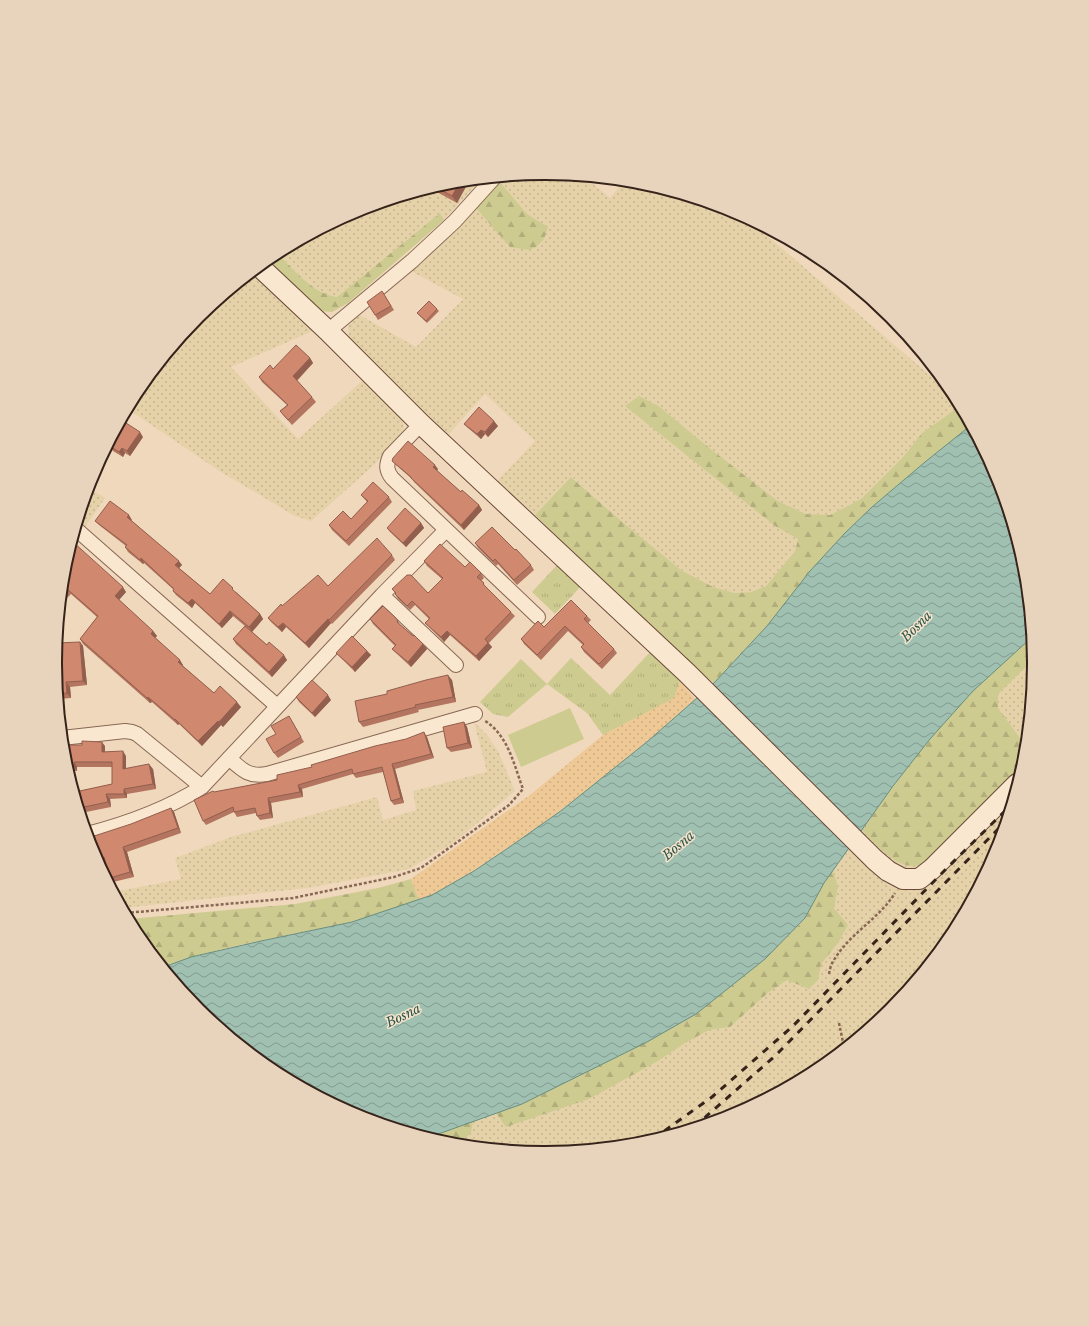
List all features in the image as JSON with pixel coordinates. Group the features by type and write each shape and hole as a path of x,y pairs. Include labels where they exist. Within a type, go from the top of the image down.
{"street":[{"path":"328,331 412,261 455,221 488,184"},
{"path":"264,271 328,331 421,424 687,673 875,860 888,871 903,879 919,879 932,869 1010,791"},
{"path":"421,424 390,456 386,468 392,478 538,617"},
{"path":"93,832 126,822 186,797 202,787 382,595 446,530"},
{"path":"80,532 277,706"},
{"path":"382,595 456,665"},
{"path":"229,758 243,771 254,775 267,774 475,714"},
{"path":"68,737 125,731 132,732 137,734 202,787"}],"path":[{"path":"132,912 293,898 394,877 421,868 509,805 523,788 504,740 491,725 475,714"},
{"path":"828,974 833,961 842,948 879,914 894,895 903,879"},
{"path":"839,1022 843,1042"}],"shaded area":[{"path":"544,180 593,184 610,198 619,187 639,190 700,206 729,217 765,234 934,379 955,410 922,433 903,457 861,499 830,515 806,514 778,501 712,450 660,407 626,406 775,526 798,539 795,551 766,586 751,592 735,593 713,587 681,570 625,524 572,477 535,515 497,481 535,441 485,394 448,435 349,338 348,327 358,314 416,347 463,299 411,271 463,223 497,184"},
{"path":"474,186 444,220 440,213 337,297 329,296 310,285 282,258 331,230 389,206 450,190"},
{"path":"256,276 315,330 231,367 298,439 363,380 399,413 404,425 403,431 374,465 311,521 295,516 221,472 133,412 162,369 182,345 226,300"},
{"path":"94,491 105,498 85,527 82,525"},
{"path":"1026,643 1026,695 1018,757 1011,788 990,848 977,876 946,931 907,981 863,1026 813,1064 758,1096 700,1120 669,1129 607,1141 544,1146 482,1141 440,1134 522,1104 824,883 893,786"},
{"path":"474,722 488,736 498,751 515,791 456,841 409,869 308,888 129,907 120,891 181,879 175,858 231,837 377,797 383,820 416,810 413,791 487,772"}],"green space":[{"path":"501,183 527,214 548,227 544,239 536,247 529,250 510,247 476,208 497,184"},
{"path":"440,213 444,220 348,303 332,312 320,311 271,265 282,258 312,286 328,295 337,297"},
{"path":"639,396 660,407 712,450 778,501 806,514 830,515 861,499 903,457 922,433 955,410 966,429 872,507 845,533 810,571 767,626 714,683 686,661 535,515 571,477 681,570 713,587 735,593 751,592 766,586 795,551 798,539 775,526 625,406"},
{"path":"558,564 583,584 555,614 532,592"},
{"path":"1026,642 1027,666 998,694 998,708 1021,739 1014,774 934,859 921,865 911,866 903,864 887,855 862,830 914,758 957,707 987,677"},
{"path":"652,650 680,681 675,698 603,735 587,713 547,684 571,658 610,695"},
{"path":"521,659 547,684 508,717 493,714 480,702"},
{"path":"570,708 584,739 521,767 508,735"},
{"path":"833,870 838,887 834,908 848,925 838,943 821,964 818,980 809,989 787,980 769,992 730,1027 709,1030 685,1043 658,1061 589,1099 506,1127 496,1113 522,1104 575,1078 647,1042 696,1014 765,959 805,919 824,883"},
{"path":"411,879 419,900 359,920 233,947 169,965 143,931 136,918 295,904 378,888"},
{"path":"473,1121 471,1133 465,1138 439,1134"}],"sand":[{"path":"680,681 695,699 648,740 575,800 550,818 460,880 430,896 419,900 411,879 530,795 603,735 674,698"}],"water":[{"name":"Bosna","path":"966,429 990,478 1011,538 1023,600 1026,642 973,691 930,739 893,786 824,883 805,918 765,959 696,1014 647,1042 522,1104 440,1134 389,1120 360,1109 303,1081 276,1064 226,1026 203,1004 169,965 191,957 352,922 432,895 474,871 562,810 648,741 714,683 767,626 810,571 845,533 872,507"}],"building":[{"path":"456,189 452,196 444,191"},
{"path":"382,291 391,306 375,315 367,302"},
{"path":"429,301 437,309 426,321 417,313"},
{"path":"296,345 310,358 293,376 312,397 288,420 280,411 288,405 259,377 270,365 273,369"},
{"path":"479,407 494,421 485,432 481,430 477,434 464,424"},
{"path":"126,423 140,432 127,451 122,448 119,452 113,448"},
{"path":"408,441 435,465 433,467 461,492 462,490 479,505 461,525 392,461"},
{"path":"373,482 389,497 346,541 329,525 343,511 351,519 368,501 361,495"},
{"path":"110,501 129,515 127,517 179,561 175,565 210,594 223,579 260,614 249,627 230,611 219,624 192,599 188,603 173,591 174,589 141,558 140,560 125,547 127,545 95,521"},
{"path":"405,508 421,523 403,543 387,528"},
{"path":"492,527 531,565 514,580 495,559 493,561 475,543"},
{"path":"377,538 392,555 305,643 283,623 278,627 268,618 281,604 282,606 318,575 328,586"},
{"path":"440,544 465,567 470,562 481,573 477,577 511,612 485,639 488,643 476,656 447,631 441,637 425,623 430,618 412,601 407,606 392,589 407,575 411,575 428,593 443,578 424,561"},
{"path":"76,545 123,587 115,596 153,631 151,634 180,660 178,662 214,693 220,686 237,702 219,722 218,721 198,741 175,719 148,697 147,698 80,639 98,616 68,590"},
{"path":"571,600 587,616 584,619 614,649 599,664 581,647 584,644 565,626 537,655 521,639 538,621 544,627"},
{"path":"383,606 395,617 398,621 397,622 423,644 408,662 392,649 396,645 370,619"},
{"path":"245,626 267,645 269,642 284,655 269,672 233,639"},
{"path":"352,636 367,651 352,667 336,653"},
{"path":"80,642 83,681 66,682 67,693 63,693 62,663 63,643"},
{"path":"448,675 453,697 415,705 416,707 359,722 355,701 387,694 387,691"},
{"path":"312,680 328,695 312,713 296,697"},
{"path":"289,716 301,737 274,753 266,739 276,734 271,726"},
{"path":"464,722 468,743 447,748 443,727"},
{"path":"424,732 431,754 392,764 401,798 391,801 382,767 353,774 352,769 298,785 300,792 268,798 270,813 257,816 255,808 234,812 233,807 203,821 194,800 213,791 277,780 277,775 312,767 311,765 375,746 406,739"},
{"path":"82,741 102,742 102,752 123,751 123,769 149,764 153,784 124,789 124,794 106,794 108,802 84,807 79,791 112,784 112,762 74,762 73,766 69,745 82,745"},
{"path":"171,808 178,828 123,847 130,872 113,877 95,836 131,824"}],"railway":[{"path":"666,1130 712,1097 793,1026 946,869 1003,813"},
{"path":"704,1119 775,1056 996,831"}]}
